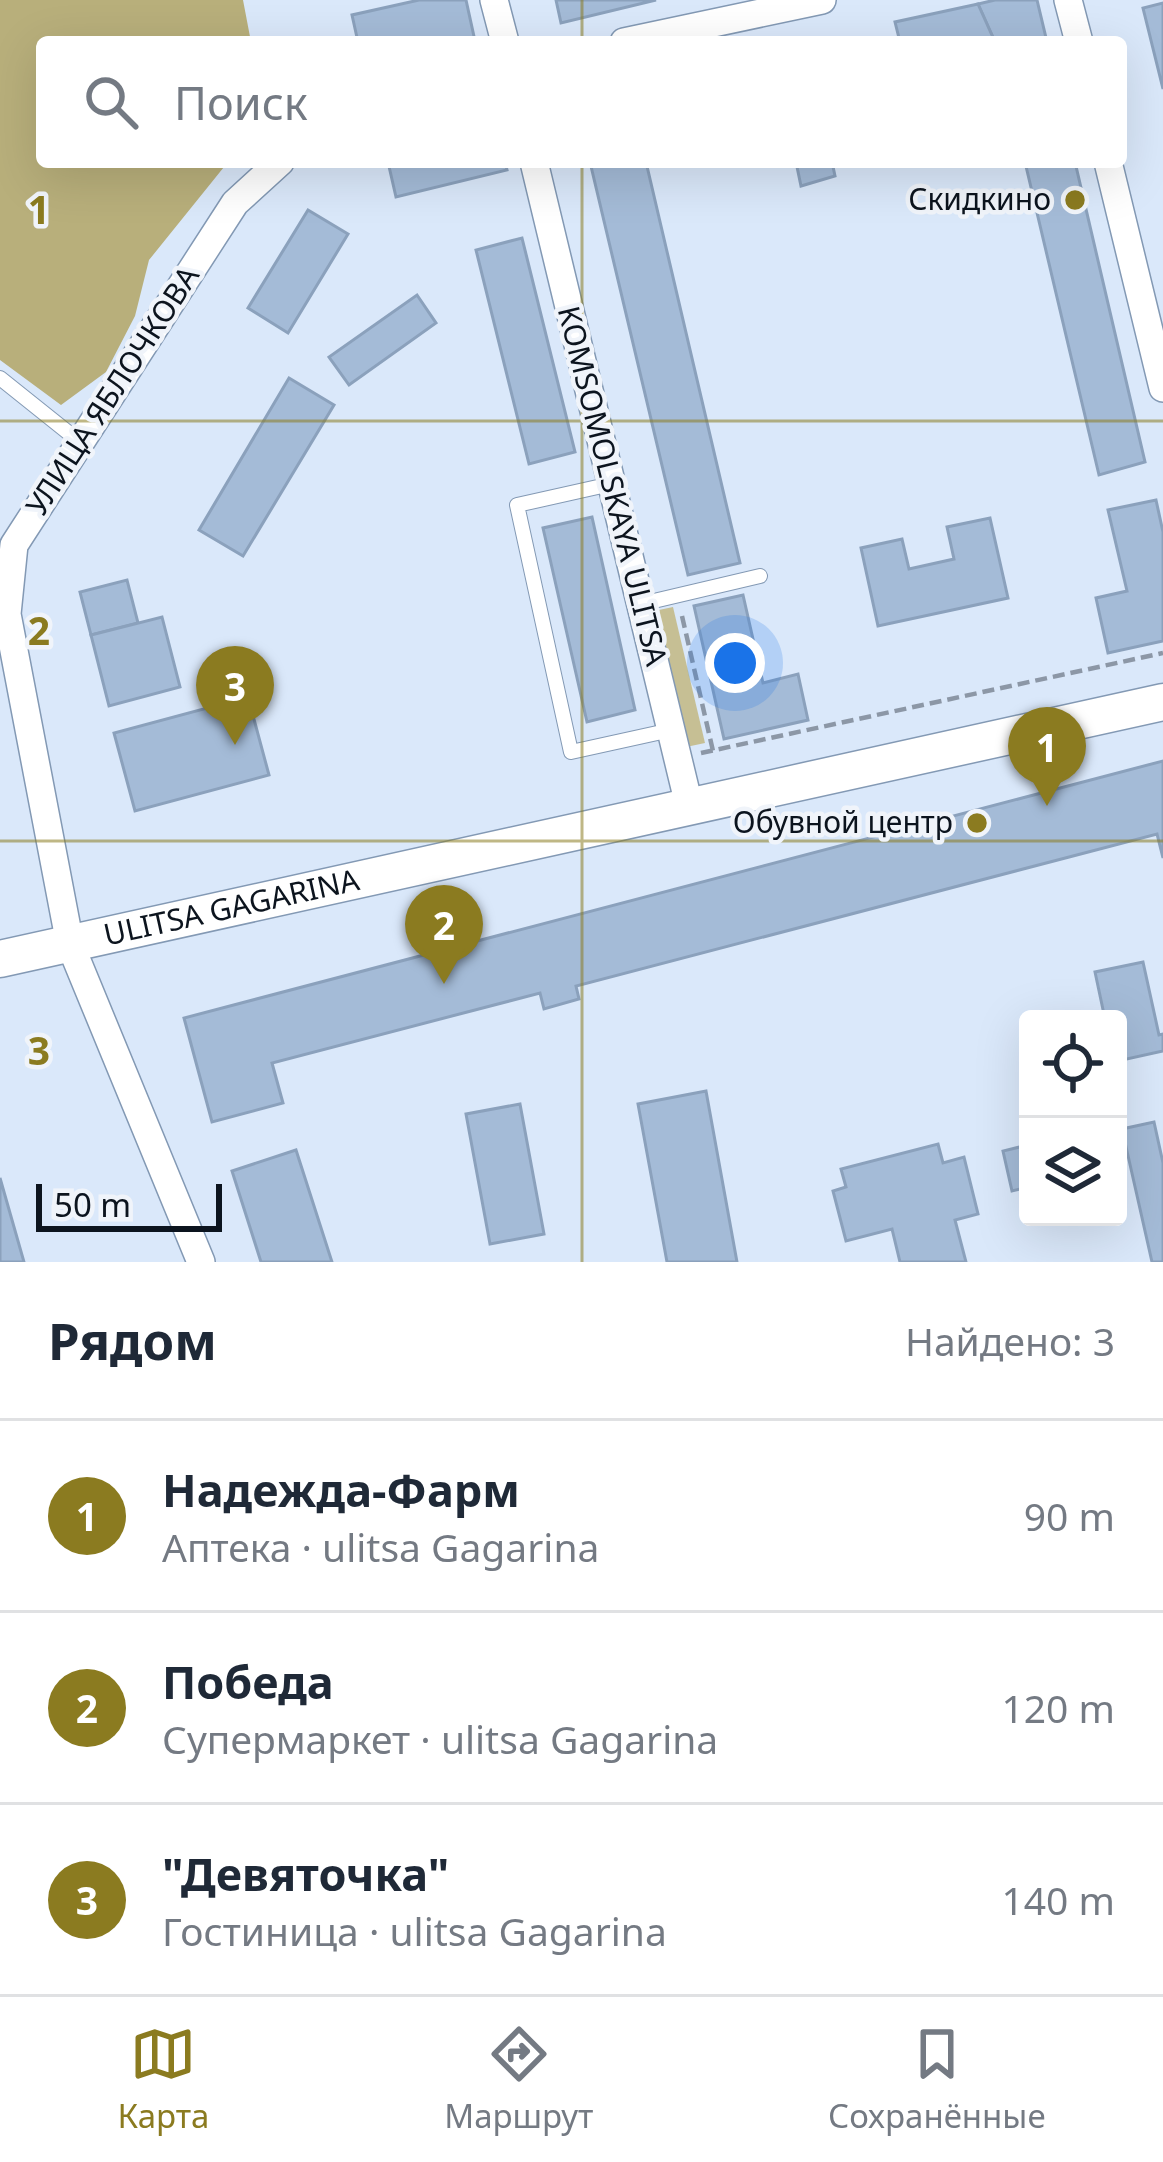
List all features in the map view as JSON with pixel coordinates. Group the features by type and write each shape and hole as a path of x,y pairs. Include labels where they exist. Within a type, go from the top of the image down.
{"street":[{"path":"494,0 503,36"},
{"path":"652,36 822,0"},
{"path":"1068,0 1077,36"},
{"name":"УЛИЦА ЯБЛОЧКОВА","path":"201,1262 70,944 7,614 14,545 235,203 273,168"},
{"name":"KOMSOMOLSKAYA ULITSA","path":"535,168 690,809"},
{"path":"1109,168 1163,388"},
{"name":"ULITSA GAGARINA","path":"0,959 1163,702"}],"lane":[{"path":"0,378 80,442"},
{"path":"612,484 517,505 572,752 671,730"},
{"path":"641,604 760,576"}],"path":[{"path":"677,596 713,751"},
{"path":"678,758 1163,653"}],"shaded area":[{"path":"0,0 243,0 250,36 36,36 36,168 223,168 149,260 135,316 106,372 61,405 0,360"},
{"path":"673,607 705,743 686,747 654,611"}],"building":[{"path":"419,0 466,0 474,36 357,36 352,15"},
{"path":"556,0 656,0 561,23"},
{"path":"1037,0 1046,36 992,36 978,4"},
{"path":"1163,3 1163,89 1143,8"},
{"path":"978,4 992,36 898,36 895,22"},
{"path":"389,168 506,168 507,170 396,197"},
{"path":"591,168 647,168 740,563 688,575"},
{"path":"797,168 833,168 835,176 801,186"},
{"path":"1026,168 1076,168 1145,462 1099,475"},
{"path":"308,210 348,234 288,333 248,308"},
{"path":"522,238 575,452 529,464 476,250"},
{"path":"417,295 436,323 349,385 329,357"},
{"path":"289,378 334,405 243,556 199,530"},
{"path":"1156,500 1163,532 1163,641 1108,653 1096,598 1127,591 1108,510"},
{"path":"592,517 635,710 587,722 543,528"},
{"path":"990,518 1008,598 878,626 861,548 902,539 909,569 954,559 947,527"},
{"path":"127,580 138,623 91,635 80,592"},
{"path":"743,595 763,683 798,674 808,720 724,739 694,606"},
{"path":"162,617 180,687 109,706 91,635"},
{"path":"248,697 269,775 135,811 114,733"},
{"path":"1163,761 1163,858 1157,834 576,986 579,999 544,1009 540,993 272,1063 283,1103 212,1122 184,1018"},
{"path":"1143,962 1159,1035 1163,1034 1163,1051 1127,1059 1127,1010 1103,1010 1095,972"},
{"path":"706,1091 737,1262 667,1262 638,1104"},
{"path":"520,1104 544,1234 490,1244 466,1114"},
{"path":"1154,1122 1163,1163 1163,1262 1152,1262 1127,1151 1127,1128"},
{"path":"938,1144 943,1163 964,1157 978,1214 955,1220 966,1262 900,1262 892,1229 846,1241 833,1191 846,1187 841,1169"},
{"path":"1019,1147 1019,1189 1012,1191 1003,1151"},
{"path":"296,1150 332,1262 261,1262 232,1171"},
{"path":"0,1178 24,1262 0,1262"}],"place":[{"name":"Скидкино","path":"1075,200"},
{"name":"\"Девяточка\"","path":"235,745"},
{"name":"Надежда-Фарм","path":"1047,806"},
{"name":"Обувной центр","path":"977,823"},
{"name":"Победа","path":"444,984"}]}
